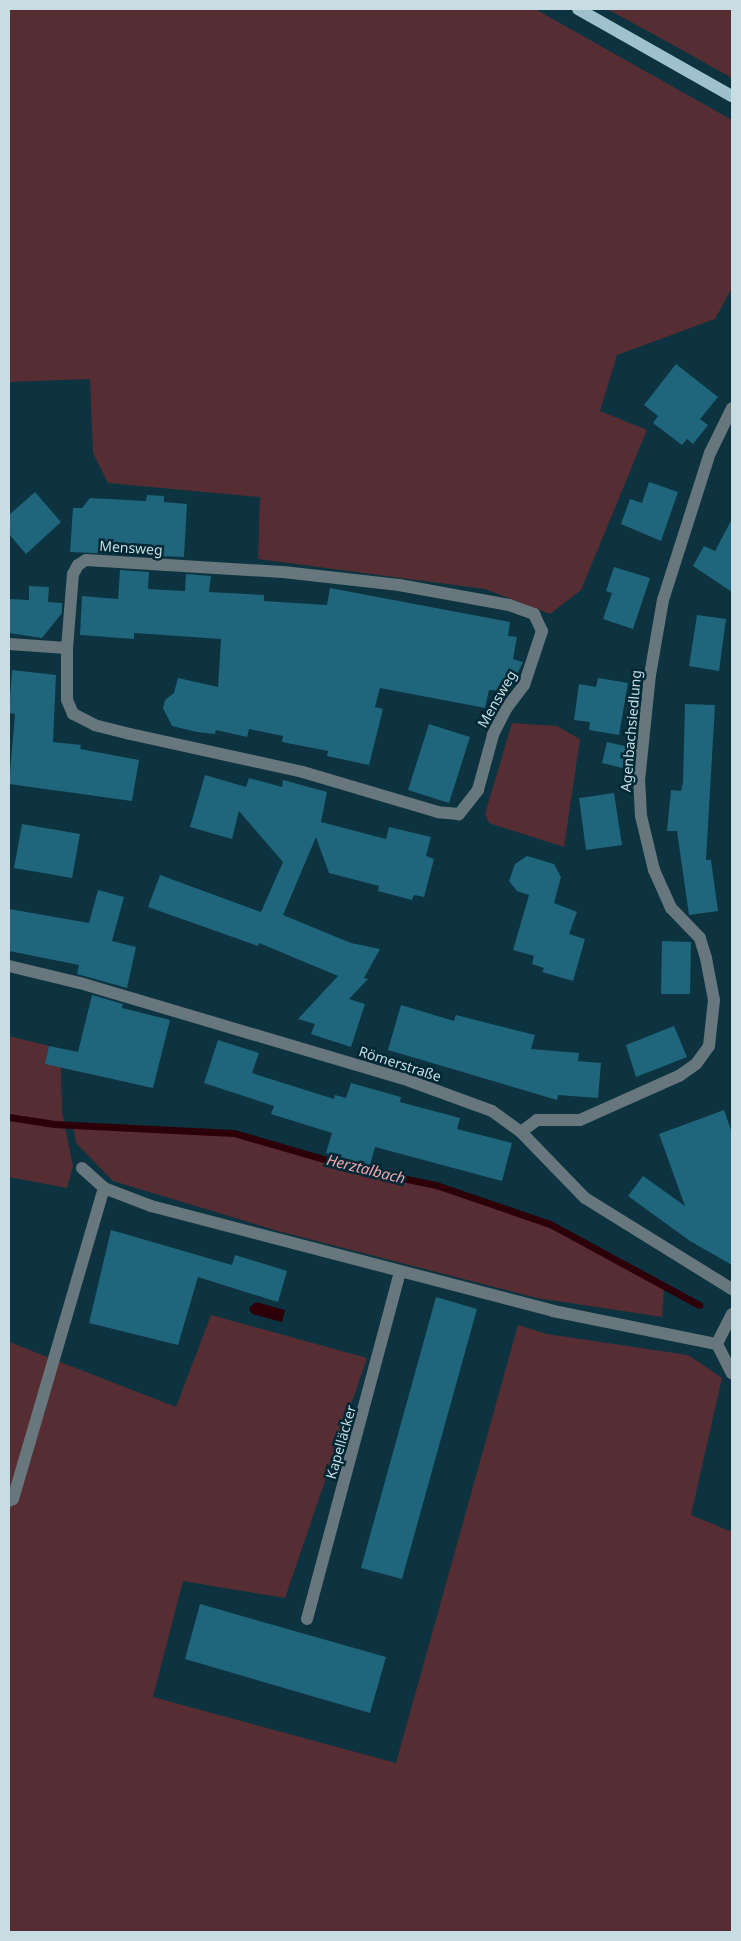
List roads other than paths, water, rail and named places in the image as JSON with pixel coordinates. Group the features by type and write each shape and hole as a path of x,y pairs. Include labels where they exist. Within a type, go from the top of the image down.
{"main road":[{"path":"578,9 732,96"}],"street":[{"name":"Agenbachsiedlung","path":"522,1132 537,1120 580,1120 679,1076 696,1064 709,1046 714,1000 706,958 700,938 671,908 654,870 641,816 640,781 650,676 663,600 710,453 732,408"},
{"name":"Mensweg","path":"86,560 283,572 399,585 509,605 534,614 542,630 524,685 506,709 493,736 478,790 459,814 438,812 303,772 94,725 73,714 67,700 67,648 74,574 78,565 86,560"},
{"path":"9,644 67,648"},
{"name":"Römerstraße","path":"9,966 80,983 410,1081 492,1111 522,1132 584,1198 732,1289"},
{"path":"82,1168 104,1188 151,1206 553,1311 717,1344"},
{"path":"9,1501 13,1499 104,1188"},
{"name":"Kapelläcker","path":"308,1619 400,1272"},
{"path":"717,1344 732,1314"},
{"path":"717,1344 732,1373"}],"waterway":[{"name":"Herztalbach","path":"9,1117 54,1124 234,1133 358,1169 436,1185 550,1224 699,1305"}]}
